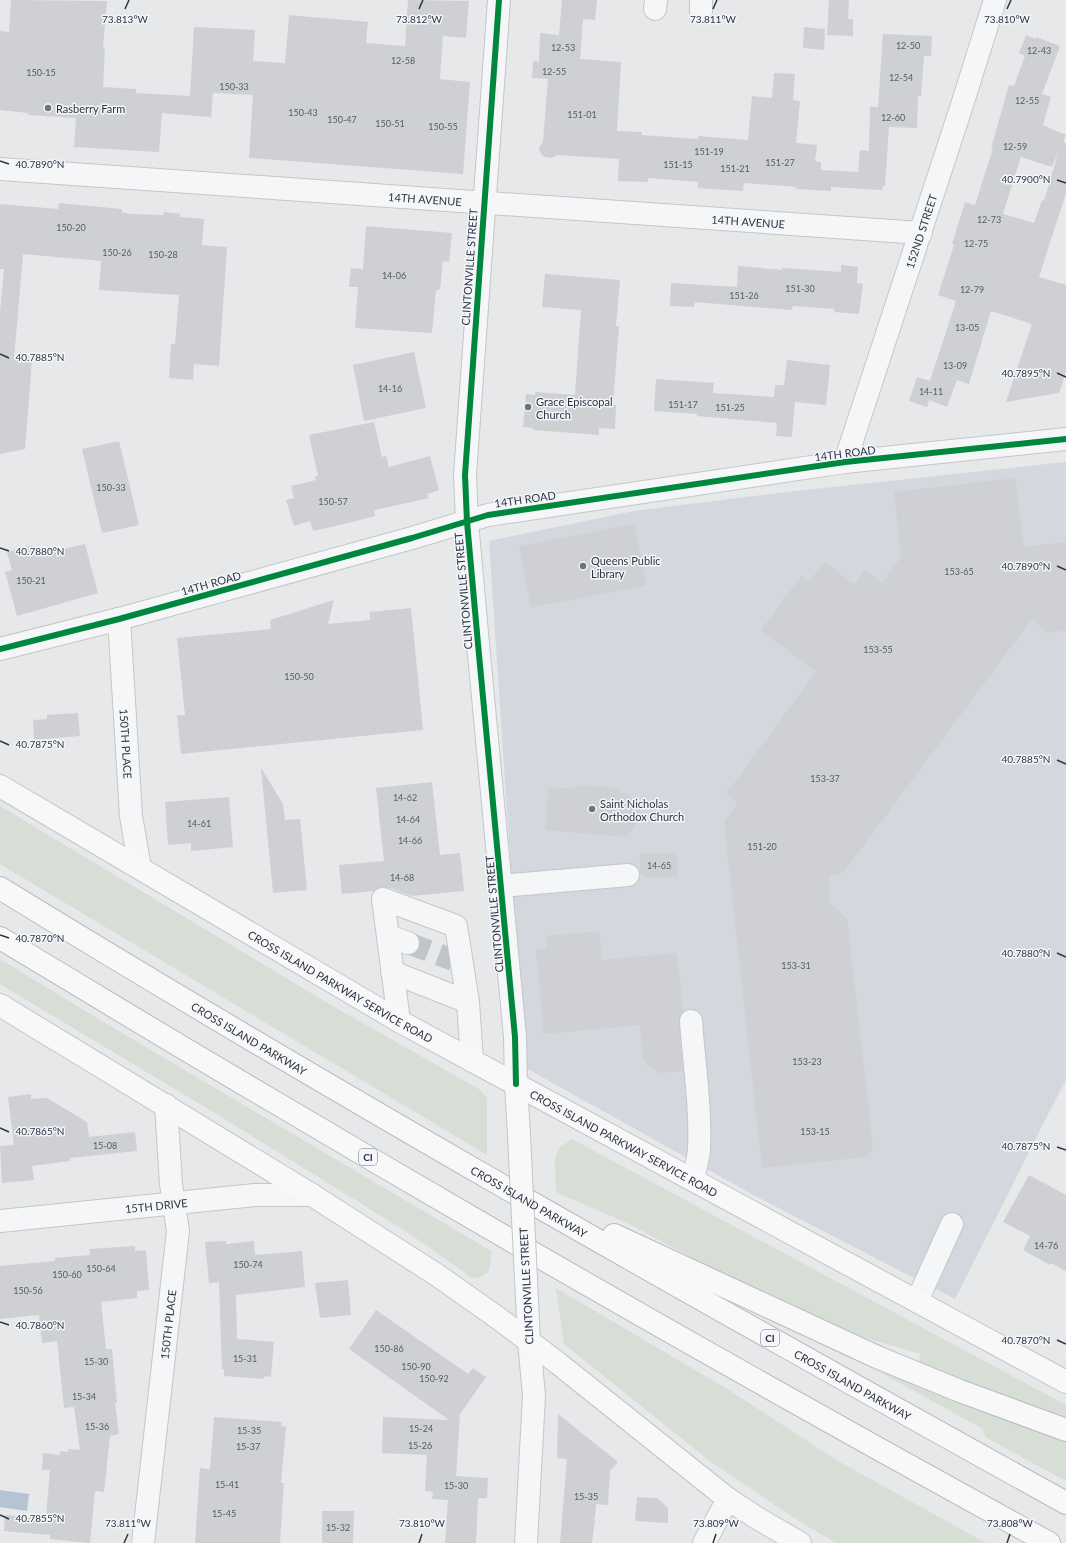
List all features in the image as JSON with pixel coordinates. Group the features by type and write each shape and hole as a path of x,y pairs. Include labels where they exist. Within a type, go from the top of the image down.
{"main road":[{"name":"CROSS ISLAND PARKWAY SERVICE ROAD","path":"0,786 399,1021 1066,1382"},
{"name":"CROSS ISLAND PARKWAY","path":"0,888 215,1018 475,1170 728,1315 1066,1502"},
{"name":"CI","path":"0,938 266,1098 534,1254 752,1378 1049,1543"},
{"path":"0,1005 312,1195 437,1275 529,1341 785,1543"},
{"name":"CLINTONVILLE STREET","path":"516,1084 529,1341"},
{"path":"475,1170 854,1347 960,1391 1066,1430"},
{"path":"728,1499 800,1543"},
{"path":"1012,1523 1042,1543"}],"street":[{"name":"CLINTONVILLE STREET","path":"499,0 465,475 467,522 515,1036 516,1084"},
{"name":"152ND STREET","path":"846,462 995,0"},
{"name":"14TH AVENUE","path":"0,169 921,233"},
{"name":"14TH ROAD","path":"0,649 119,619 488,515 846,462 1066,439"},
{"name":"150TH PLACE","path":"119,619 131,816 140,868"},
{"path":"501,886 628,875"},
{"path":"399,1021 383,899 456,926 458,962 468,1002 472,1061"},
{"path":"388,936 408,943"},
{"path":"392,972 468,1002"},
{"path":"691,1021 698,1097 699,1127 699,1151 693,1180"},
{"name":"150TH PLACE","path":"143,1543 178,1232 174,1203 166,1105"},
{"name":"15TH DRIVE","path":"0,1221 255,1195 312,1195"},
{"path":"917,1301 952,1224"},
{"name":"CLINTONVILLE STREET","path":"526,1543 534,1396 529,1341"},
{"path":"704,1543 728,1499"}],"shaded area":[{"path":"1066,462 1066,1079 955,1299 757,1197 524,1067 489,541 634,511 786,492"},
{"path":"0,806 329,1004 479,1089 487,1098 487,1155 0,864"},
{"path":"0,959 100,1020 491,1251 489,1270 483,1276 472,1278 410,1234 205,1107 0,984"},
{"path":"572,1139 1066,1405 1066,1419 918,1365 921,1354 862,1337 715,1270 629,1224 556,1192 555,1159 559,1148"},
{"path":"556,1288 729,1390 838,1461 986,1543 836,1543 799,1521 711,1462 564,1344"},
{"path":"854,1358 1066,1441 1066,1481 985,1437 983,1429"}],"water":[{"path":"0,1490 29,1494 27,1511 0,1507"}],"building":[{"path":"11,0 107,1 103,47 105,47 103,87 136,89 136,93 190,96 194,27 255,30 253,61 285,63 289,15 368,22 366,43 405,46 408,0 469,1 466,38 443,36 440,79 470,82 463,174 249,158 253,95 213,93 211,117 162,113 159,152 74,147 76,118 28,115 28,113 0,110 0,31 9,32"},
{"path":"562,0 597,0 595,20 583,19 580,59 621,62 617,131 642,132 642,135 698,139 698,136 748,140 752,96 772,98 774,73 795,74 793,100 800,101 796,143 817,145 815,161 821,162 821,170 858,172 860,150 869,151 870,107 878,107 883,34 932,36 931,56 924,56 921,96 918,96 917,128 889,127 885,186 883,186 882,190 831,187 831,191 796,189 797,187 744,183 743,191 698,188 698,182 648,178 648,182 618,181 619,159 557,155 552,158 544,157 539,148 543,141 548,79 532,78 533,61 539,62 540,33 559,35"},
{"path":"829,0 849,0 848,19 853,19 853,36 827,35"},
{"path":"804,27 825,29 824,50 803,48"},
{"path":"1026,35 1060,46 1042,94 1051,97 1043,125 1066,135 1063,143 1066,143 1066,193 1039,277 1066,285 1066,372 1059,393 1006,402 1032,324 991,311 969,384 957,380 947,407 929,400 927,407 909,401 917,377 930,381 956,301 938,295 954,245 952,244 965,202 975,205 993,148 991,148 1009,85 1014,86 1025,56 1019,53","holes":["1059,150 1044,201 1042,200 1034,223 1003,214 1021,157 1052,167"]},
{"path":"59,203 122,209 122,212 131,214 163,215 164,212 180,214 180,217 204,219 202,245 227,247 219,366 194,364 193,380 169,378 171,344 175,344 179,295 99,290 101,261 23,254 14,359 32,360 25,449 0,454 0,313 4,269 0,269 0,204 58,209"},
{"path":"366,226 452,233 449,262 443,261 440,289 436,291 432,333 355,328 358,287 349,287 351,268 363,269"},
{"path":"841,265 858,267 857,283 863,284 859,314 834,312 835,309 793,306 792,310 695,302 694,307 670,306 671,283 737,287 738,266 782,270 783,268 841,272"},
{"path":"545,274 620,280 616,326 619,326 613,405 616,405 615,429 599,428 599,435 533,430 533,428 523,427 526,394 535,395 535,392 575,395 581,310 542,307"},
{"path":"414,352 426,408 364,421 353,365"},
{"path":"787,360 830,365 826,405 795,402 792,437 776,436 777,423 654,411 656,379 714,383 713,393 774,397 775,385 784,385"},
{"path":"374,422 382,457 386,456 389,467 430,456 439,490 427,494 429,498 375,510 375,516 348,523 313,531 310,521 294,526 286,500 294,498 291,486 316,480 315,476 318,476 309,435"},
{"path":"119,441 139,525 102,533 82,449"},
{"path":"1015,478 1024,547 1066,542 1066,630 1047,633 1032,619 843,873 829,876 830,904 847,918 873,1147 866,1157 762,1168 724,822 738,803 726,794 816,672 761,630 801,576 809,582 824,562 854,584 864,570 882,583 901,557 894,492"},
{"name":"Queens Public Library","path":"635,524 646,586 531,607 519,546"},
{"path":"85,544 98,593 17,616 5,572 12,570 7,552 32,545 35,556"},
{"path":"334,600 328,624 370,620 370,612 411,608 423,730 181,754 177,715 185,715 177,638 271,629 270,620"},
{"path":"78,713 80,736 34,740 33,720 47,719 47,715"},
{"path":"261,768 283,804 285,820 300,819 307,890 273,893"},
{"path":"432,782 440,855 460,853 464,891 412,896 395,889 381,887 374,891 342,894 339,865 384,861 376,788"},
{"name":"Saint Nicholas Orthodox Church","path":"577,785 619,788 619,793 628,794 640,811 639,818 626,837 546,830 548,787 576,789"},
{"path":"229,797 233,847 191,851 191,843 168,845 165,802"},
{"path":"640,853 678,853 678,877 645,877 645,875 640,875"},
{"path":"599,931 602,960 677,953 683,1012 680,1016 679,1022 683,1071 659,1073 643,1061 640,1025 544,1034 536,950 547,949 546,936"},
{"path":"31,1094 31,1099 47,1098 87,1122 89,1137 135,1132 137,1151 70,1158 70,1161 32,1166 34,1180 2,1183 0,1146 14,1145 8,1097"},
{"path":"1029,1175 1066,1195 1066,1271 1051,1263 1050,1265 1023,1250 1030,1236 1003,1222"},
{"path":"226,1241 226,1244 254,1241 255,1255 302,1251 305,1287 236,1295 237,1339 274,1342 271,1377 264,1376 264,1379 224,1376 224,1369 222,1369 219,1282 209,1283 205,1242"},
{"path":"135,1246 135,1251 146,1250 149,1290 137,1291 137,1298 101,1302 106,1349 112,1349 117,1403 115,1403 119,1434 110,1436 104,1492 95,1491 90,1543 50,1539 50,1535 4,1531 5,1515 46,1518 50,1470 42,1470 43,1453 60,1455 60,1451 68,1452 68,1449 80,1450 74,1407 64,1408 57,1341 42,1343 39,1315 0,1319 0,1266 55,1261 55,1258 90,1255 89,1249"},
{"path":"348,1280 351,1315 320,1318 315,1283"},
{"path":"376,1310 468,1374 473,1368 486,1377 460,1414 456,1476 488,1478 487,1498 478,1498 476,1543 445,1543 448,1500 432,1499 433,1492 425,1491 427,1455 382,1453 383,1417 449,1420 349,1349"},
{"path":"558,1414 618,1462 610,1471 608,1505 596,1504 595,1518 592,1518 595,1520 592,1543 560,1543 567,1459 557,1458"},
{"path":"214,1417 282,1422 281,1426 286,1427 281,1483 284,1483 280,1543 195,1543 200,1468 210,1469"},
{"path":"637,1497 657,1498 668,1508 668,1523 635,1521"},
{"path":"322,1511 354,1511 353,1543 322,1543"}],"tunnel":[{"path":"408,943 453,960"}],"cycle path":[{"path":"499,0 465,475 467,522 515,1037 516,1084"},
{"path":"0,649 119,619 412,538 488,515 845,462 1066,439"}],"place":[{"name":"Rasberry Farm","path":"48,108"},
{"name":"Grace Episcopal Church","path":"528,407"},
{"name":"Queens Public Library","path":"583,566"},
{"name":"Saint Nicholas Orthodox Church","path":"592,809"}]}
